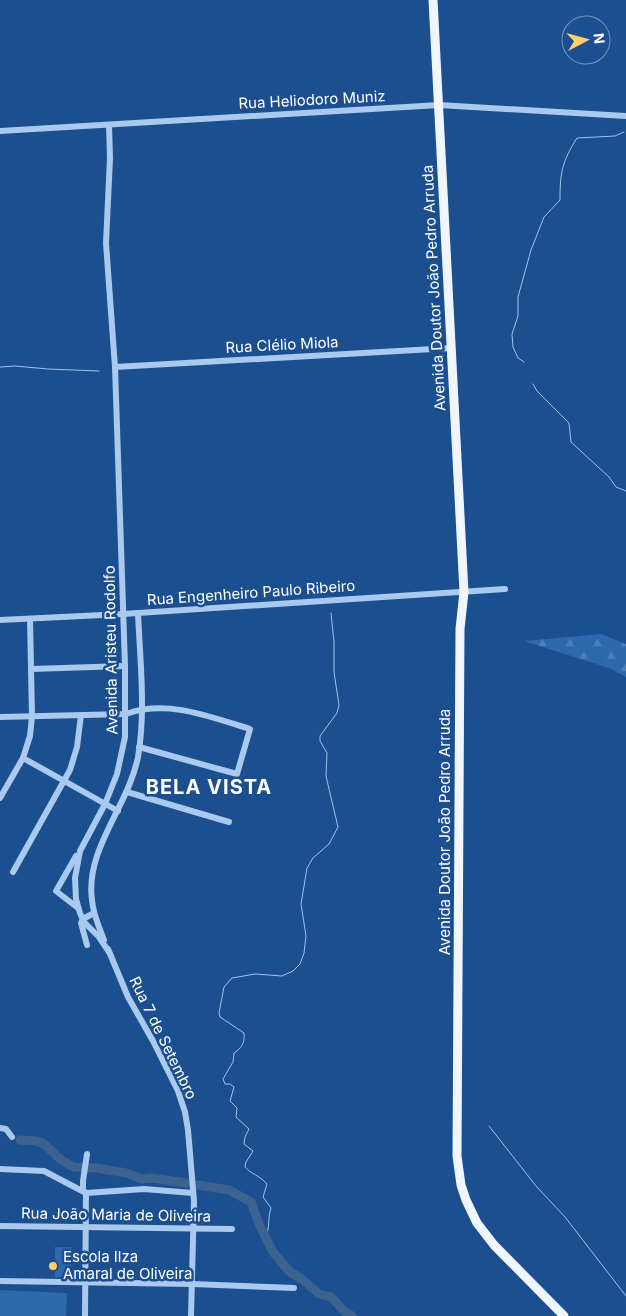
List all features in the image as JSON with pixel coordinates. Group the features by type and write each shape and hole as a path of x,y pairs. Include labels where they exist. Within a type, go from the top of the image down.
{"main road":[{"name":"Avenida Doutor João Pedro Arruda","path":"433,0 463,574 460,588 464,592 458,604 460,629 457,1156 461,1184 466,1200 471,1213 485,1234 564,1316"}],"street":[{"name":"Rua Heliodoro Muniz","path":"0,131 439,106 626,116"},
{"name":"Avenida Aristeu Rodolfo","path":"109,125 110,158 106,243 115,367 125,666 125,738 121,762 105,804 84,842 76,866 75,889 82,919 99,937 109,952"},
{"name":"Rua Clélio Miola","path":"115,367 451,348"},
{"name":"Rua Engenheiro Paulo Ribeiro","path":"0,620 123,614 504,589"},
{"name":"Avenida Aristeu Rodolfo","path":"109,952 94,913 91,890 95,860 127,792 139,747 141,708 138,613"},
{"path":"0,798 22,758 30,736 32,716 30,619"},
{"path":"31,669 125,666"},
{"path":"0,717 126,714 141,708 156,708 184,710 250,729 237,774 139,747"},
{"path":"13,872 64,781 74,758 81,715"},
{"path":"22,758 118,811"},
{"path":"127,792 229,822"},
{"path":"78,908 56,891 84,842"},
{"path":"87,945 81,928 82,919 94,913"},
{"name":"Rua 7 de Setembro","path":"109,952 128,997 153,1040 184,1105 193,1192 194,1229 191,1316"},
{"path":"0,1128 6,1129 12,1137"},
{"path":"85,1316 86,1193 82,1186 87,1154"},
{"path":"0,1169 44,1171 86,1193 144,1189 193,1192"},
{"name":"Rua João Maria de Oliveira","path":"0,1226 232,1229"},
{"path":"0,1281 192,1284 294,1288"}],"green space":[{"path":"601,634 626,644 626,677 609,668 524,641"},
{"path":"55,1247 72,1247 71,1277 55,1277"},
{"path":"0,1290 67,1293 66,1316 0,1316"}],"waterway":[{"path":"524,362 518,358 513,347 512,334 518,316 518,297 531,250 544,217 560,200 561,174 568,154 577,138 615,136 624,132"},
{"path":"0,367 15,366 99,371"},
{"path":"533,384 537,391 569,423 571,442 609,477 616,487 626,491"},
{"path":"265,1238 271,1208 263,1197 267,1184 245,1167 253,1151 244,1144 249,1129 236,1117 237,1108 230,1101 234,1087 230,1084 225,1084 223,1079 233,1062 234,1053 242,1044 244,1033 220,1017 219,1013 224,987 232,978 255,974 282,976 293,971 300,964 304,953 306,936 301,904 307,868 313,858 329,844 338,827 326,776 327,753 320,741 320,736 337,713 339,705 334,672 334,642 331,613"},
{"path":"489,1126 536,1186 565,1217 626,1296"},
{"path":"20,1140 37,1141 44,1144 60,1159 73,1167 97,1168 126,1173 142,1179 152,1178 186,1183"},
{"path":"198,1185 229,1190 251,1202 259,1224 273,1252 290,1272 302,1279 319,1294 331,1297 345,1312 352,1316"}],"place":[{"name":"Escola Ilza Amaral de Oliveira","path":"53,1266"}],"district":[{"name":"BELA VISTA","path":"209,787"}]}
